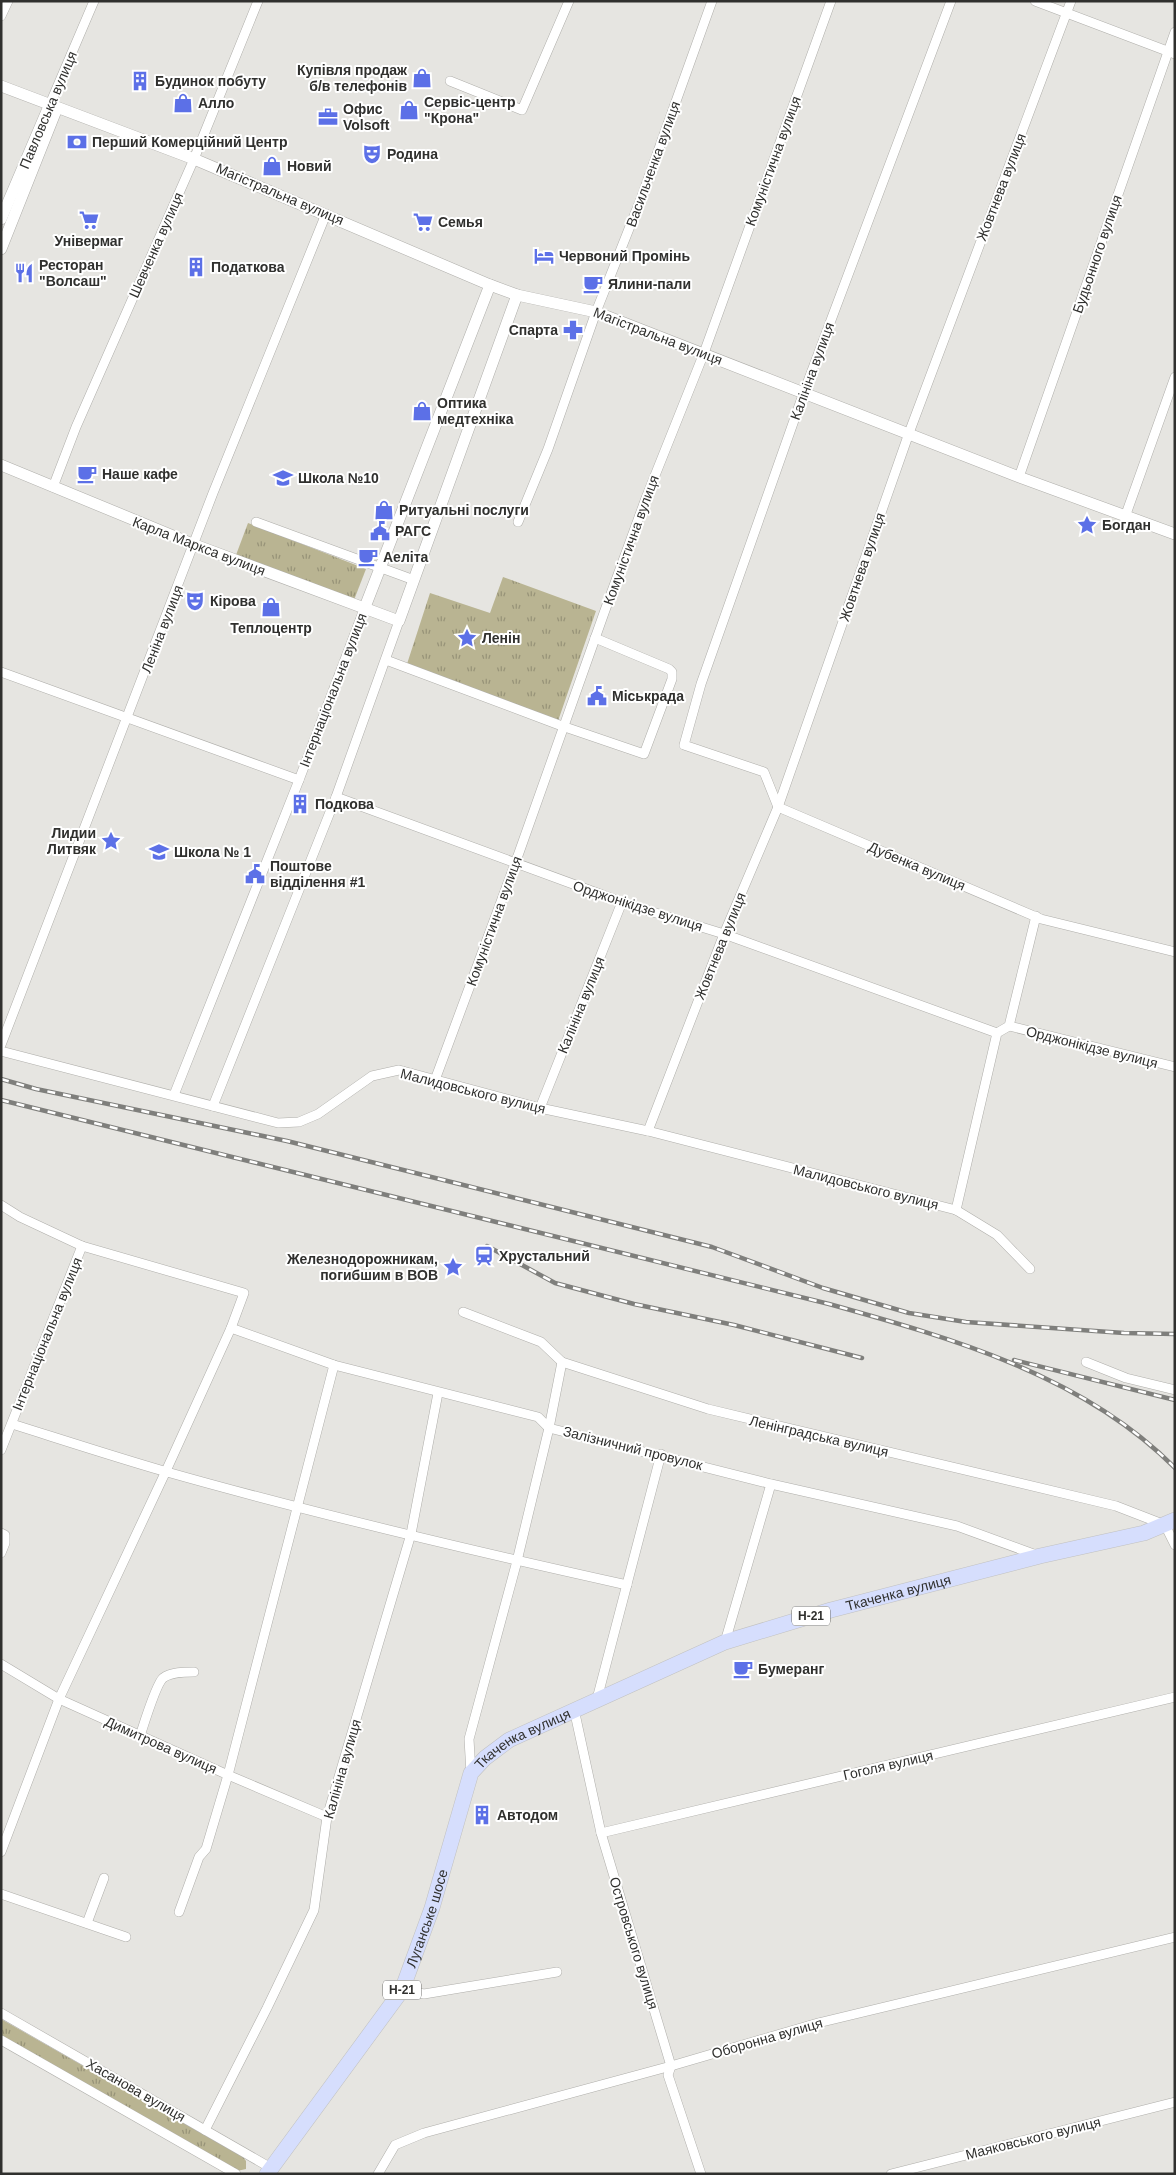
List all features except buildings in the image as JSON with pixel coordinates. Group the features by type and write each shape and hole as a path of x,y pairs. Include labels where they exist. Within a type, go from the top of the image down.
{"main road":[{"name":"Ткаченка вулиця","path":"471,1773 485,1758 509,1740 725,1642 832,1610 1040,1556 1144,1533 1170,1522"},
{"name":"Луганське шосе","path":"269,2171 402,1990 432,1908 471,1773"}],"street":[{"path":"1,16 8,1"},
{"name":"Павловська вулиця","path":"1,249 94,1"},
{"name":"Шевченка вулиця","path":"53,487 76,427 194,159 258,1"},
{"path":"450,81 522,110 569,1"},
{"name":"Васильченка вулиця","path":"518,522 548,449 596,312 642,196 712,1"},
{"name":"Комуністична вулиця","path":"435,1080 515,864 562,726 646,498 704,353 831,1"},
{"name":"Калініна вулиця","path":"778,807 764,772 684,745 701,684 804,392 951,1"},
{"path":"1036,1 1171,53"},
{"name":"Жовтнева вулиця","path":"648,1131 724,934 778,807 909,433 1071,1"},
{"name":"Будьонного вулиця","path":"1019,477 1171,53 1175,32"},
{"name":"Магістральна вулиця","path":"1,86 194,159 490,285 517,295 596,312 1019,477 1175,534"},
{"name":"Павловська вулиця","path":"1,219 54,106"},
{"name":"Леніна вулиця","path":"1,1045 195,545 213,493 326,214"},
{"name":"Інтернаціональна вулиця","path":"174,1095 299,780 379,567 490,285"},
{"path":"213,1106 336,797 517,295"},
{"path":"1125,517 1175,377"},
{"name":"Карла Маркса вулиця","path":"1,465 195,545 399,621"},
{"path":"256,522 414,580"},
{"path":"386,660 562,726 644,754 672,679 672,672 669,668 595,638"},
{"path":"1,672 299,780"},
{"name":"Орджонікідзе вулиця","path":"336,797 515,864 622,902 724,934 998,1033"},
{"name":"Дубенка вулиця","path":"778,807 1036,916 1175,952"},
{"name":"Калініна вулиця","path":"540,1108 622,902"},
{"path":"956,1210 998,1033 1010,1026 1036,916"},
{"name":"Орджонікідзе вулиця","path":"1010,1026 1175,1067"},
{"name":"Малидовського вулиця","path":"1,1051 278,1123 299,1122 318,1114 372,1076 399,1070 540,1108 648,1131 956,1210 998,1235 1030,1269"},
{"path":"1,1205 20,1217 82,1246 244,1293 231,1328 166,1471 59,1699 1,1852"},
{"name":"Інтернаціональна вулиця","path":"1,1450 82,1246"},
{"name":"Ленінградська вулиця","path":"463,1312 541,1342 562,1362 708,1410 1116,1506 1170,1522"},
{"name":"Залізничний провулок","path":"231,1328 334,1365 538,1417 550,1428 661,1454 771,1484 956,1526 1040,1556"},
{"path":"471,1773 468,1739 517,1561 550,1428 562,1362"},
{"path":"1086,1362 1126,1378 1175,1390"},
{"path":"179,1912 199,1857 206,1849 228,1775 334,1365"},
{"name":"Калініна вулиця","path":"206,2130 268,2008 314,1910 327,1817 411,1534 438,1392"},
{"path":"12,1424 166,1471 298,1507 517,1561 627,1585"},
{"path":"597,1699 661,1454"},
{"path":"725,1642 771,1484"},
{"path":"1170,1522 1175,1545"},
{"path":"1,1533 4,1535 5,1543 1,1553"},
{"name":"Димитрова вулиця","path":"1,1664 59,1699 327,1817"},
{"path":"140,1736 158,1686 163,1678 176,1673 194,1672"},
{"name":"Гоголя вулиця","path":"601,1833 1175,1697"},
{"name":"Островського вулиця","path":"574,1709 601,1833 671,2066 668,2075 701,2174"},
{"path":"87,1923 104,1878"},
{"path":"1,1894 126,1937"},
{"name":"Оборонна вулиця","path":"378,2174 395,2145 424,2133 671,2066 818,2023 1175,1937"},
{"path":"402,1990 424,1994 558,1972"},
{"name":"Хасанова вулиця","path":"1,2012 206,2130 269,2171"},
{"name":"Хасанова вулиця","path":"1,2040 236,2174"},
{"name":"Маяковського вулиця","path":"891,2174 1175,2102"}],"green space":[{"path":"248,523 366,569 354,600 236,555"},
{"path":"503,577 596,611 558,721 407,664 430,593 490,613"},
{"path":"1,2019 243,2157 246,2161 246,2169 237,2171 1,2035"}],"railway":[{"path":"1,1079 36,1089 287,1141 712,1247 823,1288 909,1313 966,1322 1124,1333 1175,1334"},
{"path":"1,1100 829,1304 922,1331 968,1346 1057,1384 1099,1408 1139,1436 1175,1468"},
{"path":"487,1246 555,1283 634,1304 734,1325 862,1358"},
{"path":"1014,1360 1175,1400"}],"place":[{"name":"Купівля продаж б/в телефонів","path":"422,78"},
{"name":"Будинок побуту","path":"140,81"},
{"name":"Алло","path":"183,103"},
{"name":"Сервіс-центр \"Крона\"","path":"409,110"},
{"name":"Офис Volsoft","path":"328,117"},
{"name":"Перший Комерційний Центр","path":"77,142"},
{"name":"Родина","path":"372,154"},
{"name":"Новий","path":"272,166"},
{"name":"Універмаг","path":"89,220"},
{"name":"Семья","path":"423,222"},
{"name":"Червоний Промінь","path":"544,256"},
{"name":"Податкова","path":"196,267"},
{"name":"Ресторан \"Волсаш\"","path":"24,273"},
{"name":"Ялини-пали","path":"593,284"},
{"name":"Спарта","path":"573,330"},
{"name":"Оптика медтехніка","path":"422,411"},
{"name":"Наше кафе","path":"87,474"},
{"name":"Школа №10","path":"283,478"},
{"name":"Ритуальні послуги","path":"384,510"},
{"name":"Богдан","path":"1087,525"},
{"name":"РАГС","path":"380,531"},
{"name":"Аеліта","path":"368,557"},
{"name":"Кірова","path":"195,601"},
{"name":"Теплоцентр","path":"271,607"},
{"name":"Ленін","path":"467,638"},
{"name":"Міськрада","path":"597,696"},
{"name":"Подкова","path":"300,804"},
{"name":"Лидии Литвяк","path":"111,841"},
{"name":"Школа № 1","path":"159,852"},
{"name":"Поштове відділення #1","path":"255,874"},
{"name":"Хрустальний","path":"484,1256"},
{"name":"Железнодорожникам, погибшим в ВОВ","path":"453,1267"},
{"name":"Бумеранг","path":"743,1669"},
{"name":"Автодом","path":"482,1815"}]}
